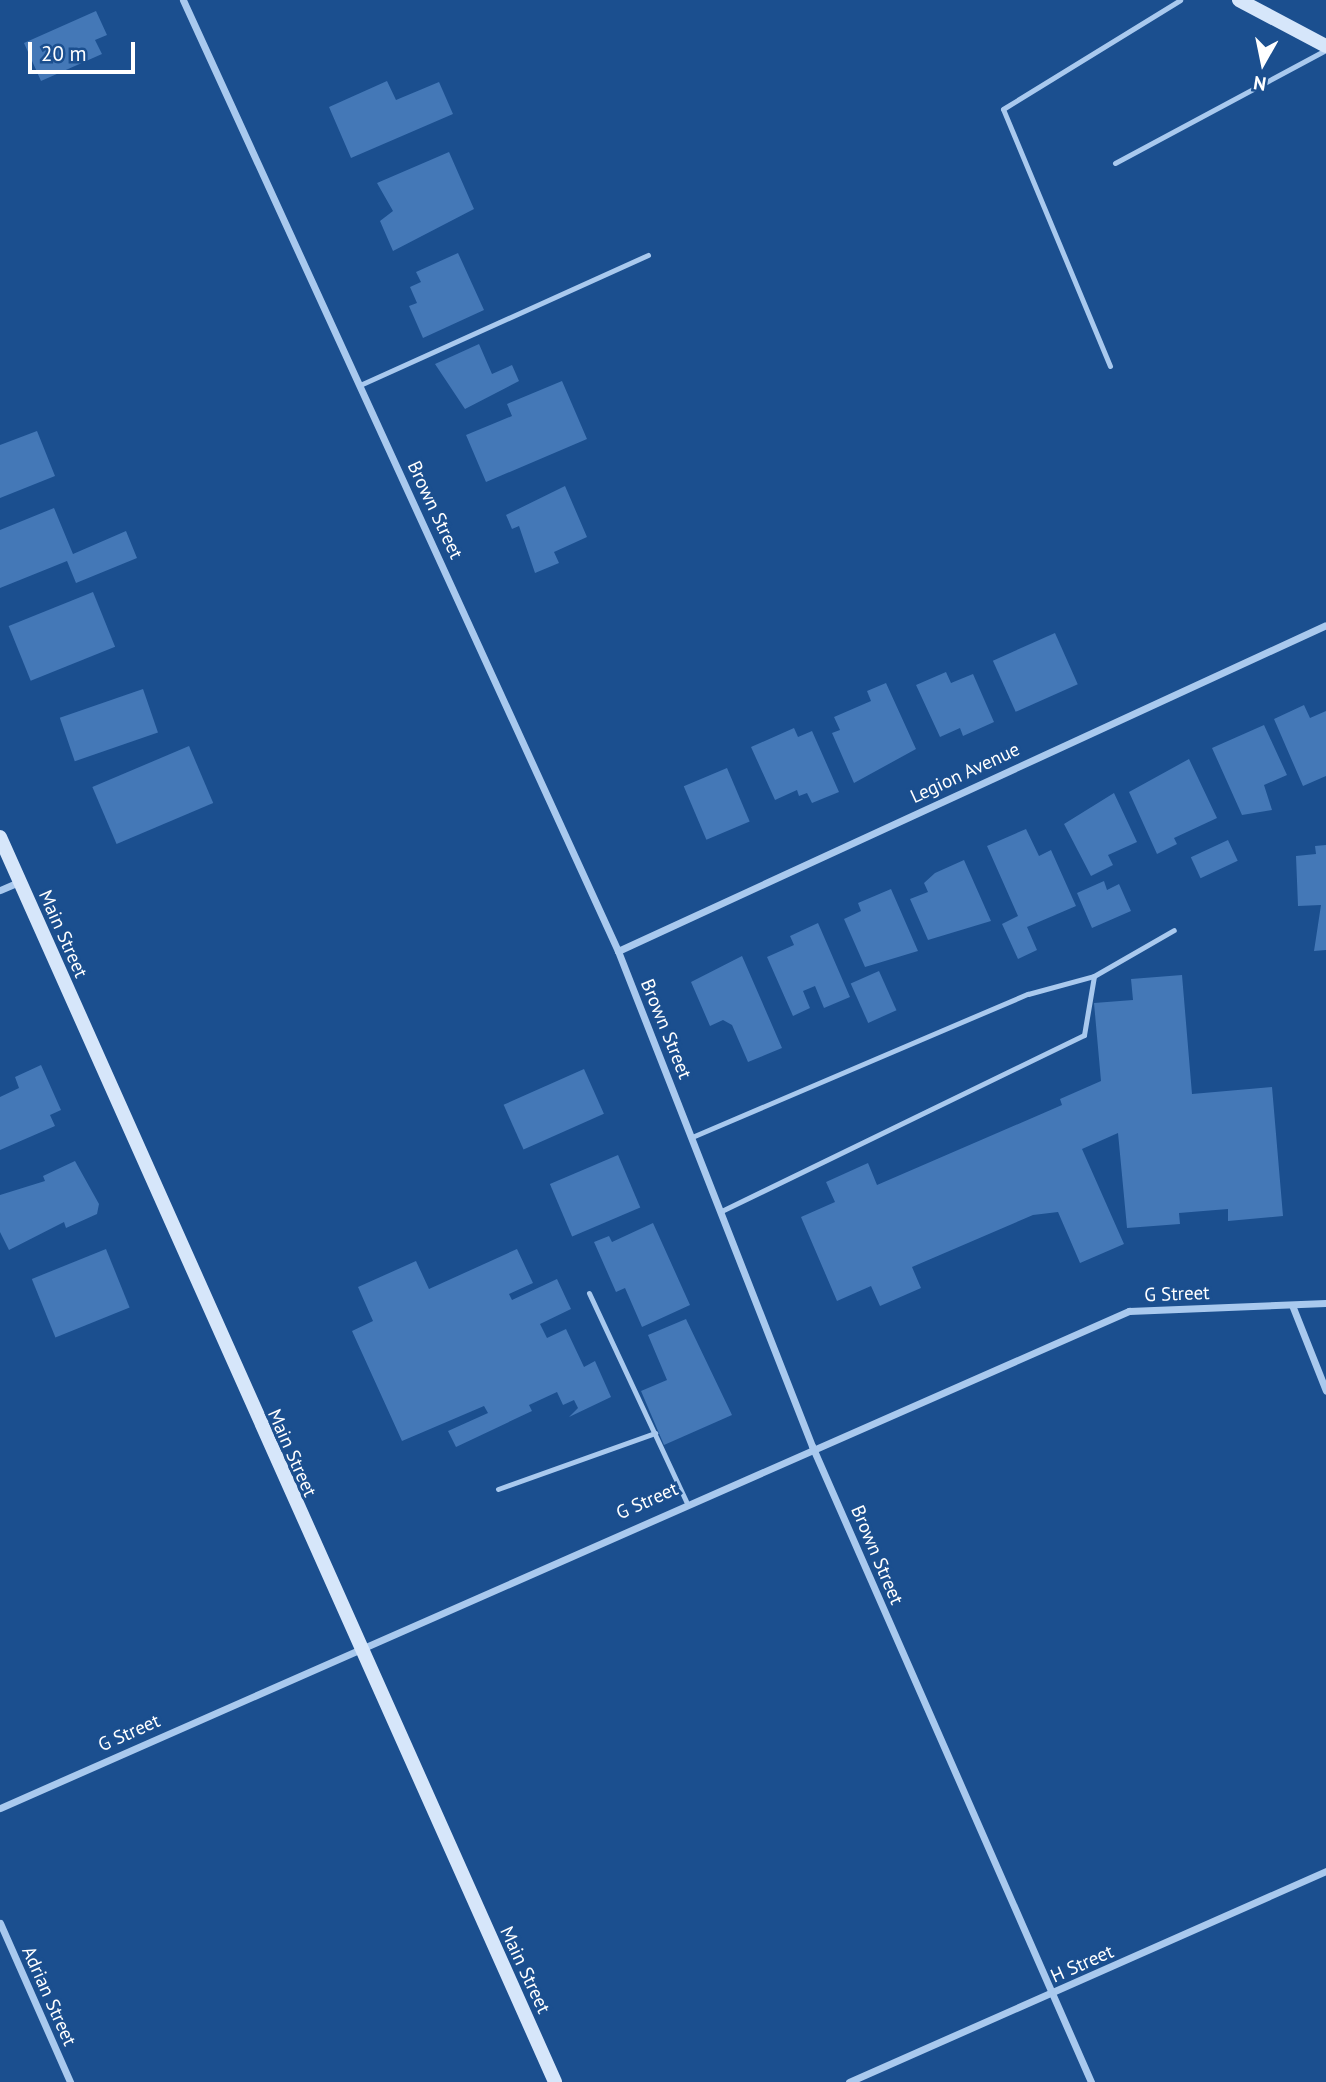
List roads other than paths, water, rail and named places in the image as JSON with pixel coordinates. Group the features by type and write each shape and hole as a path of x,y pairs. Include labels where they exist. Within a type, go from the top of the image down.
{"street":[{"name":"Brown Street","path":"183,0 618,951 812,1446 1091,2082"},
{"path":"1239,0 1326,48"},
{"name":"Legion Avenue","path":"618,951 1326,625"},
{"name":"Main Street","path":"0,837 356,1647 555,2082"},
{"path":"0,890 19,882"},
{"name":"G Street","path":"0,1808 686,1501 1129,1311 1326,1303"},
{"path":"1292,1305 1326,1391"},
{"name":"H Street","path":"849,2082 1051,1995 1326,1871"},
{"name":"Adrian Street","path":"0,1923 70,2082"}],"lane":[{"path":"1110,366 1003,108 1180,0"},
{"path":"1115,163 1326,48"},
{"path":"360,385 648,255"},
{"path":"692,1137 1028,994 1094,976 1174,930"},
{"path":"721,1211 1084,1035 1094,976"},
{"path":"589,1293 686,1501"},
{"path":"498,1489 654,1433"}]}
